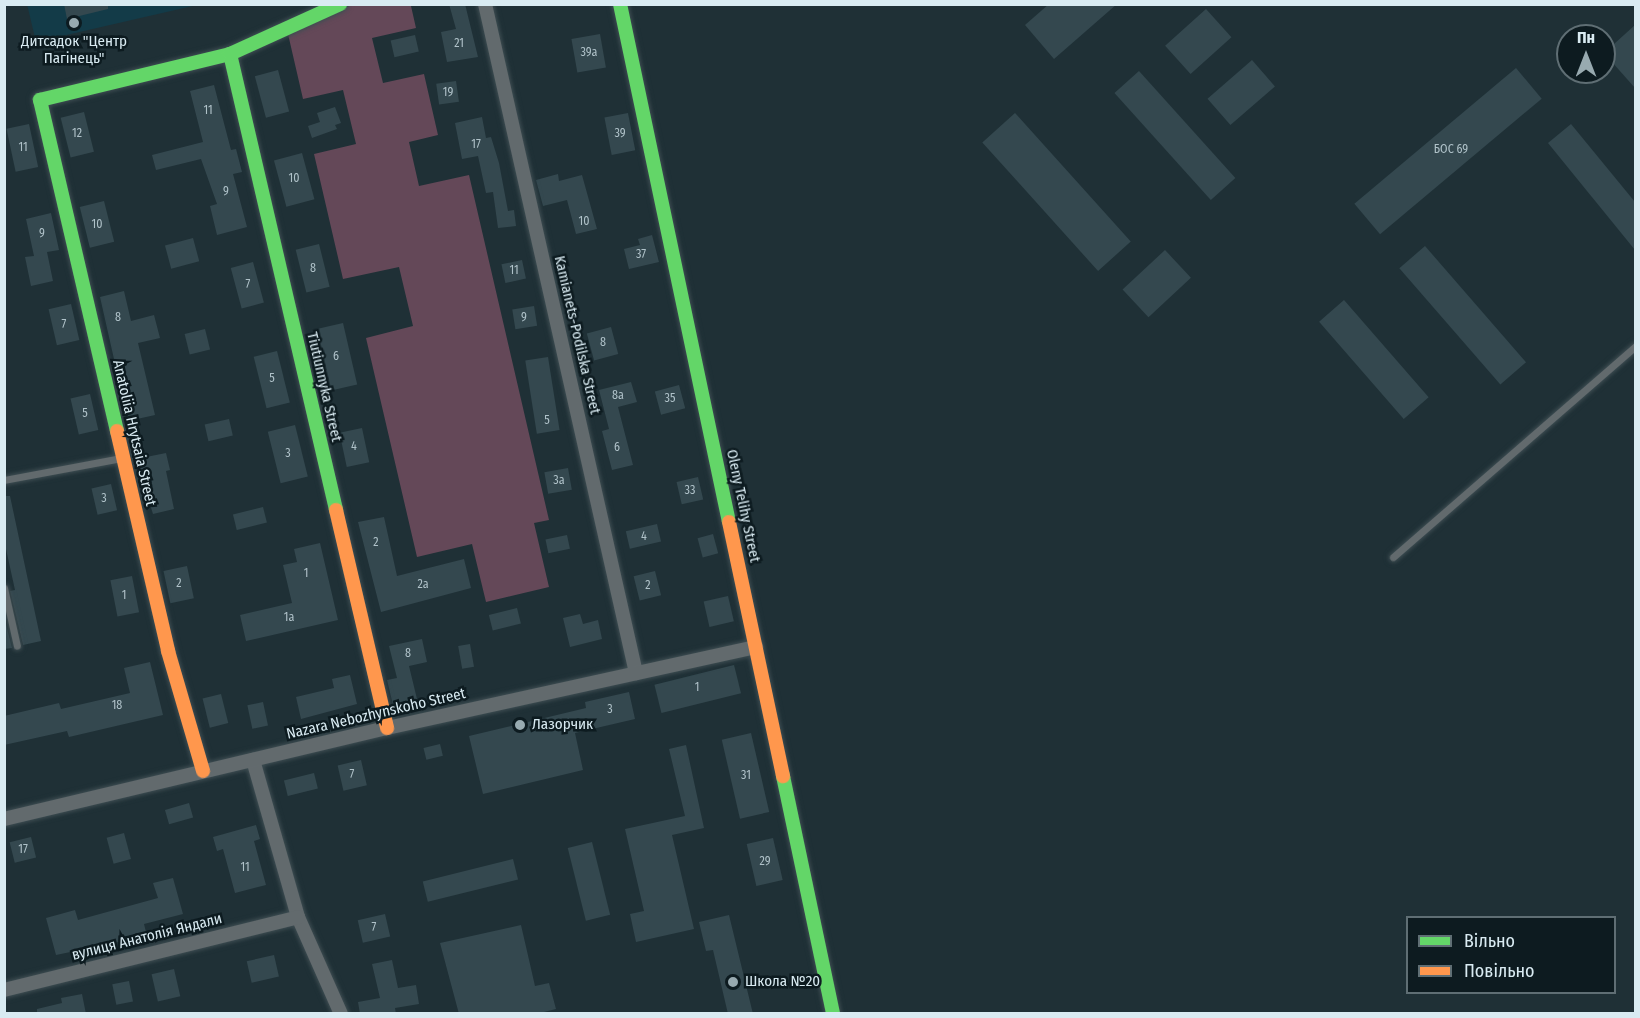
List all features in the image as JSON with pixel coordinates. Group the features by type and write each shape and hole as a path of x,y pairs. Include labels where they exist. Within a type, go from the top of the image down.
{"street":[{"path":"230,54 340,4"},
{"name":"Kamianets-Podilska Street","path":"485,4 636,673"},
{"name":"Oleny Telihy Street","path":"620,4 833,1014"},
{"name":"Anatoliia Hrytsaia Street","path":"203,771 168,651 40,100 230,54"},
{"name":"Tiutiunnyka Street","path":"230,54 387,728"},
{"name":"Nazara Nebozhynskoho Street","path":"4,819 387,728 756,647"},
{"path":"253,760 298,917 341,1014"},
{"name":"вулиця Анатолія Яндали","path":"4,990 298,917"}],"lane":[{"path":"1393,557 1635,346"},
{"path":"4,480 122,458"},
{"path":"4,588 17,646"}],"shaded area":[{"name":"Дитсадок \"Центр Пагінець\"","path":"27,4 197,5 36,42"},
{"path":"351,5 411,6 416,28 372,38 383,83 424,74 438,135 409,142 419,186 469,175 549,520 534,523 549,587 486,602 472,544 417,557 366,338 413,326 399,267 343,279 314,154 356,144 343,90 303,99 288,34"}],"building":[{"path":"64,4 108,4 108,9 67,19"},
{"path":"449,4 465,4 478,57 447,62 441,32 456,29"},
{"path":"1049,4 1117,4 1054,59 1025,25"},
{"path":"1206,9 1231,37 1191,74 1165,46"},
{"path":"1635,25 1635,88 1616,67 1616,42"},
{"path":"600,34 606,67 577,73 571,39"},
{"path":"415,35 419,52 394,57 391,41"},
{"path":"1252,60 1275,86 1230,125 1207,99"},
{"path":"1516,68 1542,99 1380,234 1354,204"},
{"path":"278,70 289,112 266,118 255,76"},
{"path":"1139,71 1235,178 1211,200 1114,93"},
{"path":"456,81 459,102 439,105 436,84"},
{"path":"214,85 231,150 236,149 242,172 233,174 247,227 217,235 210,206 217,204 201,159 156,170 152,155 203,142 190,91"},
{"path":"335,107 341,123 335,125 337,129 312,138 308,126 320,122 317,113"},
{"path":"84,112 94,152 71,158 61,118"},
{"path":"628,113 635,150 612,155 604,118"},
{"path":"1015,113 1131,242 1098,271 982,142"},
{"path":"482,117 486,138 491,137 499,163 508,211 514,210 516,226 498,228 493,192 486,193 478,156 462,159 455,123"},
{"path":"29,124 38,167 16,172 7,129"},
{"path":"1571,124 1635,202 1635,250 1548,143"},
{"path":"302,153 314,199 286,207 274,161"},
{"path":"558,174 559,181 582,175 597,229 576,234 567,200 543,206 536,180"},
{"path":"104,201 114,242 90,248 80,207"},
{"path":"51,213 59,250 47,252 53,281 31,286 25,257 34,256 26,219"},
{"path":"652,235 659,262 629,269 624,249 640,245 638,239"},
{"path":"193,238 199,261 171,269 165,246"},
{"path":"319,244 330,287 306,292 296,250"},
{"path":"1425,246 1526,362 1500,385 1399,268"},
{"path":"1165,250 1191,278 1148,317 1123,290"},
{"path":"522,260 526,279 505,283 501,264"},
{"path":"253,262 264,303 242,309 231,268"},
{"path":"124,291 131,321 154,315 160,338 138,343 155,415 128,421 100,297"},
{"path":"1344,300 1429,397 1404,419 1319,322"},
{"path":"71,304 79,340 57,345 49,309"},
{"path":"534,306 537,326 515,329 512,309"},
{"path":"343,323 357,384 330,391 316,329"},
{"path":"611,327 618,354 594,361 587,333"},
{"path":"205,329 210,349 190,354 185,334"},
{"path":"277,351 290,402 267,408 254,357"},
{"path":"548,357 560,430 537,434 525,361"},
{"path":"631,382 637,402 618,407 633,465 612,470 602,431 609,429 599,390"},
{"path":"679,385 685,408 661,415 655,391"},
{"path":"90,394 98,430 79,435 71,398"},
{"path":"229,419 233,436 208,441 205,425"},
{"path":"295,425 308,476 281,483 268,432"},
{"path":"362,428 369,462 347,467 340,433"},
{"path":"166,453 170,470 166,471 174,509 153,514 136,459"},
{"path":"568,468 572,490 548,494 544,472"},
{"path":"698,477 703,499 682,504 677,482"},
{"path":"111,484 117,510 98,515 92,488"},
{"path":"4,496 10,496 41,641 23,645 10,591 15,590 4,540"},
{"path":"263,507 267,523 237,530 233,514"},
{"path":"384,517 397,576 464,559 471,588 381,612 358,522"},
{"path":"657,524 661,542 630,549 626,531"},
{"path":"713,534 718,553 703,557 698,538"},
{"path":"567,535 570,549 548,553 545,540"},
{"path":"320,543 338,620 246,641 240,615 292,603 283,565 297,562 294,549"},
{"path":"187,566 194,598 170,603 164,571"},
{"path":"655,571 661,595 640,601 634,576"},
{"path":"132,576 139,612 117,617 110,580"},
{"path":"728,596 734,621 709,627 704,602"},
{"path":"517,608 521,624 493,631 489,615"},
{"path":"580,614 583,624 598,620 602,639 570,647 563,618"},
{"path":"4,616 12,648 4,649"},
{"path":"422,639 427,662 409,666 417,699 393,705 387,680 397,678 389,646"},
{"path":"470,644 474,667 462,669 458,646"},
{"path":"150,662 163,715 69,737 67,731 4,745 4,716 59,703 61,709 130,693 124,668"},
{"path":"734,665 741,693 661,713 654,685"},
{"path":"350,675 357,704 301,719 296,697 334,688 332,679"},
{"path":"629,692 635,719 575,733 583,770 483,794 469,736 586,708 585,702"},
{"path":"221,694 228,723 210,728 203,699"},
{"path":"263,702 268,725 252,729 247,705"},
{"path":"751,733 769,812 740,819 722,740"},
{"path":"440,744 443,756 426,760 424,748"},
{"path":"686,745 704,828 672,835 694,929 636,942 630,914 644,911 625,829 685,816 669,749"},
{"path":"361,760 367,785 343,791 338,765"},
{"path":"314,773 318,789 288,796 284,780"},
{"path":"189,803 193,817 169,824 165,810"},
{"path":"256,825 260,839 254,841 266,885 235,893 223,849 217,851 213,837"},
{"path":"124,833 131,859 114,864 107,838"},
{"path":"31,837 36,857 15,863 10,842"},
{"path":"773,838 783,880 756,886 747,844"},
{"path":"592,842 610,915 586,921 568,848"},
{"path":"513,859 518,879 428,902 423,881"},
{"path":"173,878 183,914 144,924 147,936 56,955 46,918 75,910 78,920 158,898 153,883"},
{"path":"385,914 390,936 363,943 358,920"},
{"name":"Школа №20","path":"729,915 753,1014 728,1014 713,950 706,951 699,922"},
{"path":"521,925 535,986 549,983 556,1009 536,1014 459,1014 440,943"},
{"path":"274,955 279,976 252,983 247,961"},
{"path":"392,960 398,988 416,985 419,1004 395,1008 396,1014 360,1014 358,1002 380,998 372,964"},
{"path":"174,969 180,996 158,1001 152,974"},
{"path":"129,981 133,1002 116,1005 112,984"},
{"path":"82,994 86,1014 37,1014 37,1009 62,1003 61,998"}],"traffic: fast":[{"path":"117,431 40,100 230,54 340,4"},
{"path":"620,4 729,522"},
{"path":"230,54 336,510"},
{"path":"783,776 833,1014"}],"traffic: slow":[{"path":"117,431 168,651 203,771"},
{"path":"336,510 387,728"},
{"path":"729,522 783,776"}],"place":[{"name":"Дитсадок \"Центр Пагінець\"","path":"74,23"},
{"name":"Лазорчик","path":"520,725"},
{"name":"Школа №20","path":"733,982"}]}
